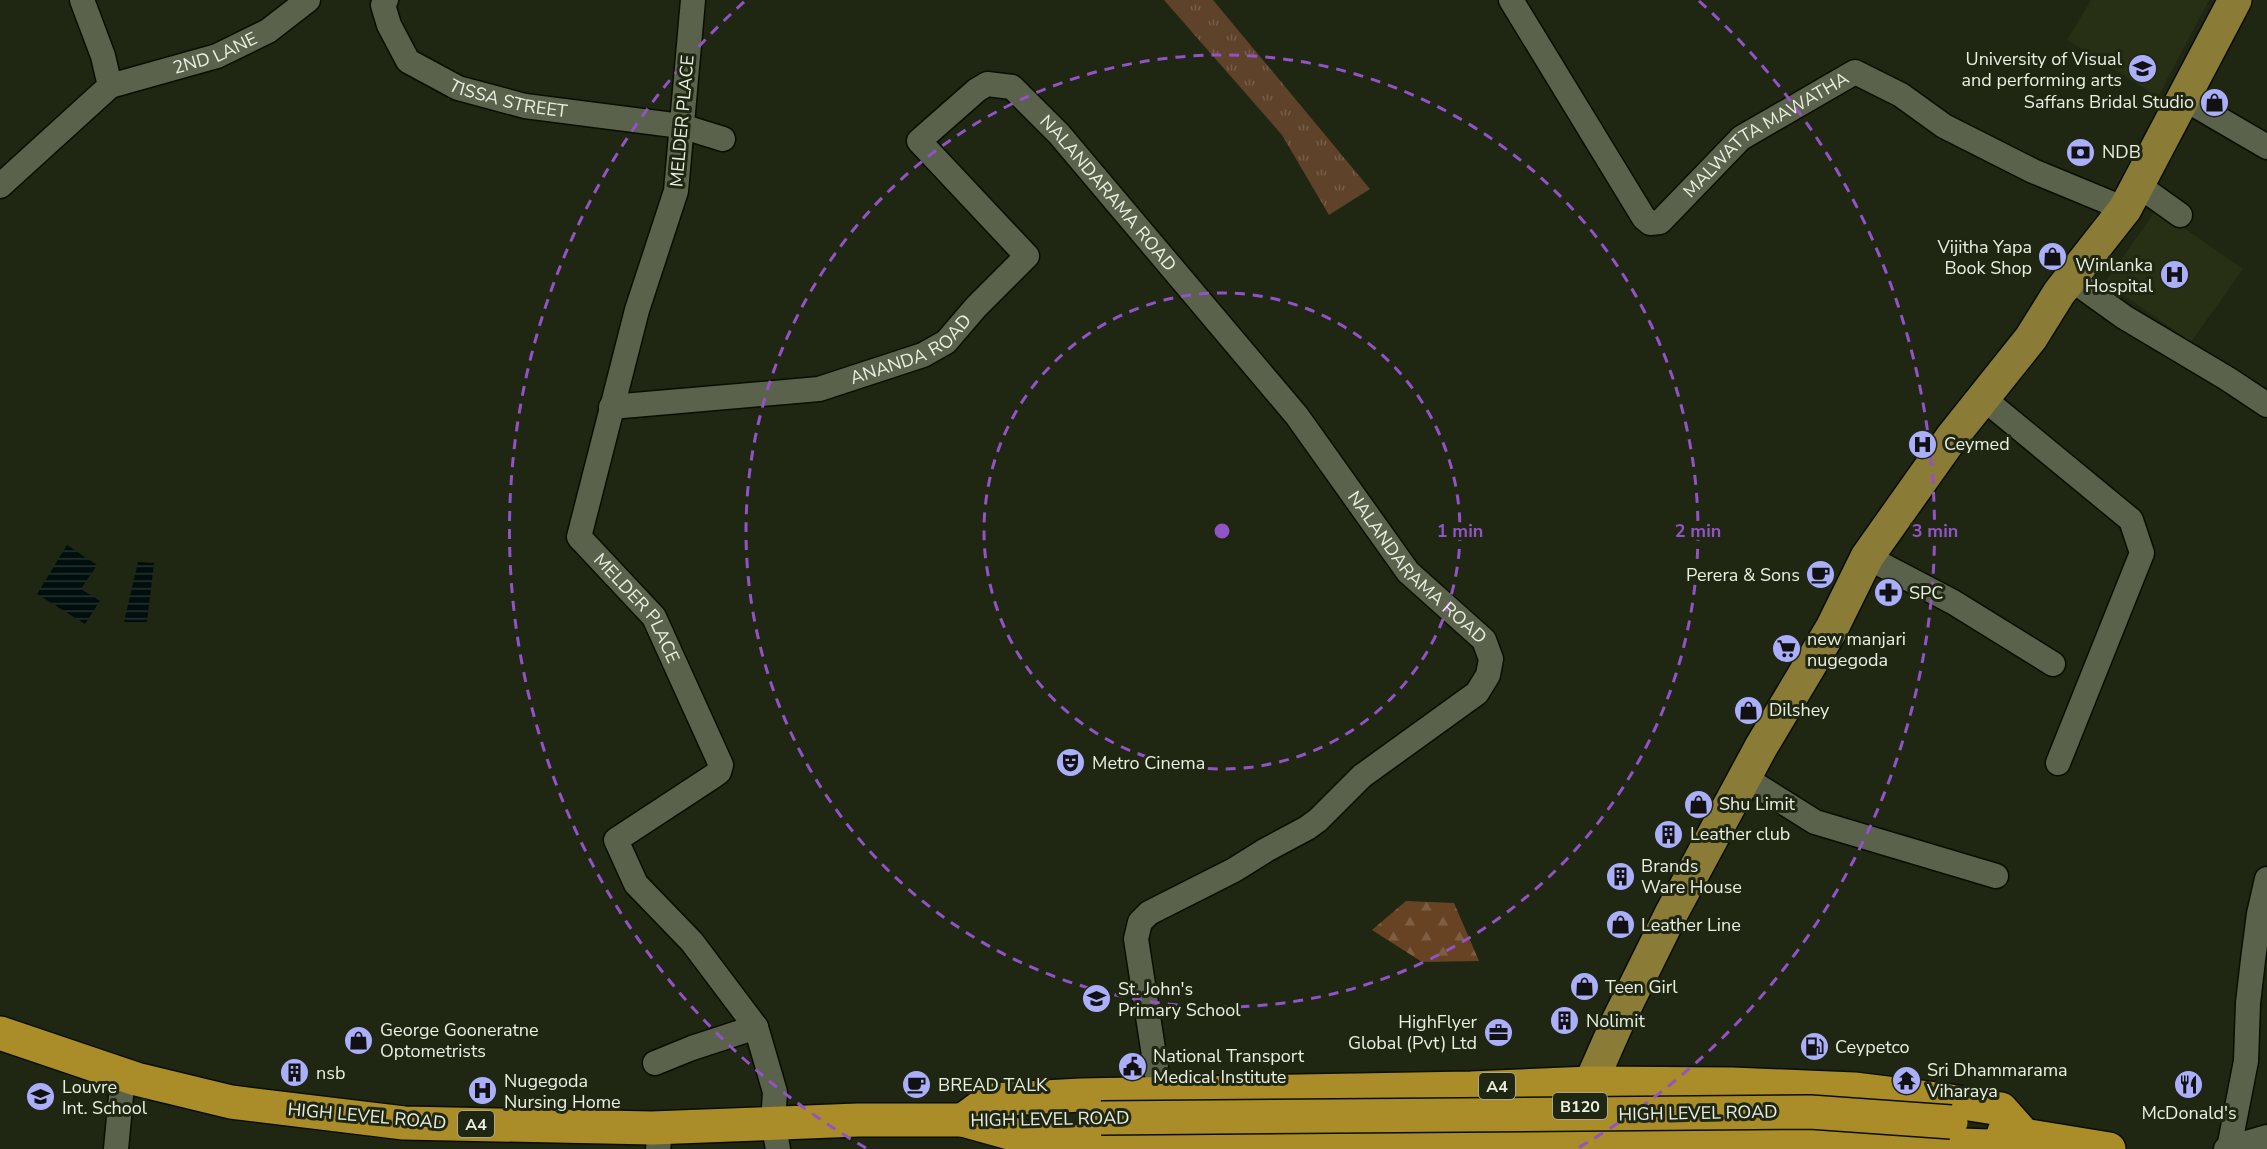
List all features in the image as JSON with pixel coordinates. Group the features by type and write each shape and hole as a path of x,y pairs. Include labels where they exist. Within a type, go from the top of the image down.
{"highway":[{"name":"HIGH LEVEL ROAD","path":"0,1033 123,1075 231,1102 404,1123 659,1138 776,1136 963,1120 1810,1112 1951,1122 2109,1149"},
{"name":"A4","path":"1594,1074 1732,1084 1854,1089 2001,1109 2025,1136 1989,1146 1731,1137 1565,1144 1475,1142 1087,1143 1027,1138 963,1120 990,1100 1471,1088 1594,1074"},
{"path":"1731,1137 1732,1084"},
{"path":"1471,1088 1475,1142"}],"main road":[{"name":"B120","path":"1565,1144 1594,1074 1671,914 1745,778 1832,628 1867,557 1952,437 2031,338 2059,293 2132,197 2235,0"}],"street":[{"path":"0,186 110,86 103,56 82,0"},
{"name":"2ND LANE","path":"110,86 217,56 268,31 308,0"},
{"name":"TISSA STREET","path":"386,0 383,5 389,25 408,61 458,88 525,106 681,126 723,139"},
{"name":"MELDER PLACE","path":"693,0 676,191 637,310 579,537 654,617 721,765 719,772 616,840 636,884 692,942 756,1027 775,1092 776,1136"},
{"name":"MALWATTA MAWATHA","path":"1511,0 1644,218 1650,223 1660,222 1741,138 1855,72 1901,95 1944,126 2033,171 2132,197"},
{"name":"NALANDARAMA ROAD","path":"919,141 977,90 987,84 1012,87 1059,134 1297,416 1408,572 1484,640 1491,659 1488,675 1476,693 1362,776 1318,820 1234,870 1149,913 1140,922 1136,939 1160,1094"},
{"path":"2183,98 2267,147"},
{"name":"ANANDA ROAD","path":"611,407 819,389 923,355 946,342 976,307 1027,256 919,141"},
{"path":"2132,197 2180,215"},
{"path":"2071,279 2124,317 2267,405"},
{"path":"1983,398 2131,520 2142,553 2058,763"},
{"path":"1867,557 1953,602 2053,664"},
{"path":"1745,778 1815,822 1996,876"},
{"path":"2267,879 2259,914 2248,1003 2246,1061 2228,1149 2267,1137"},
{"path":"655,1063 756,1027"},
{"path":"116,1149 123,1075"}],"shaded area":[{"name":"University of Visual and performing arts","path":"2091,0 2209,0 2158,97 2067,40"},
{"name":"Winlanka Hospital","path":"2157,209 2243,269 2191,342 2105,282"},
{"path":"67,545 97,565 81,589 100,601 85,624 37,594"},
{"path":"138,562 154,563 147,622 124,622"}],"green space":[{"path":"1164,0 1213,0 1370,189 1329,215 1282,135"},
{"path":"1406,901 1454,903 1479,961 1422,962 1372,930"}],"place":[{"name":"University of Visual and performing arts","path":"2143,69"},
{"name":"Saffans Bridal Studio","path":"2215,102"},
{"name":"NDB","path":"2081,152"},
{"name":"Vijitha Yapa Book Shop","path":"2053,257"},
{"name":"Winlanka Hospital","path":"2174,275"},
{"name":"Ceymed","path":"1923,444"},
{"name":"Perera & Sons","path":"1821,575"},
{"name":"SPC","path":"1888,593"},
{"name":"new manjari nugegoda","path":"1786,649"},
{"name":"Dilshey","path":"1748,710"},
{"name":"Metro Cinema","path":"1071,763"},
{"name":"Shu Limit","path":"1698,804"},
{"name":"Leather club","path":"1669,834"},
{"name":"Brands Ware House","path":"1620,876"},
{"name":"Leather Line","path":"1620,925"},
{"name":"Teen Girl","path":"1584,987"},
{"name":"St. John's Primary School","path":"1097,999"},
{"name":"Nolimit","path":"1565,1021"},
{"name":"HighFlyer Global (Pvt) Ltd","path":"1498,1032"},
{"name":"George Gooneratne Optometrists","path":"359,1040"},
{"name":"Ceypetco","path":"1814,1047"},
{"name":"National Transport Medical Institute","path":"1132,1066"},
{"name":"nsb","path":"295,1073"},
{"name":"Sri Dhammarama Viharaya","path":"1906,1080"},
{"name":"McDonald's","path":"2189,1084"},
{"name":"BREAD TALK","path":"917,1085"},
{"name":"Nugegoda Nursing Home","path":"483,1091"},
{"name":"Louvre Int. School","path":"41,1097"}]}
